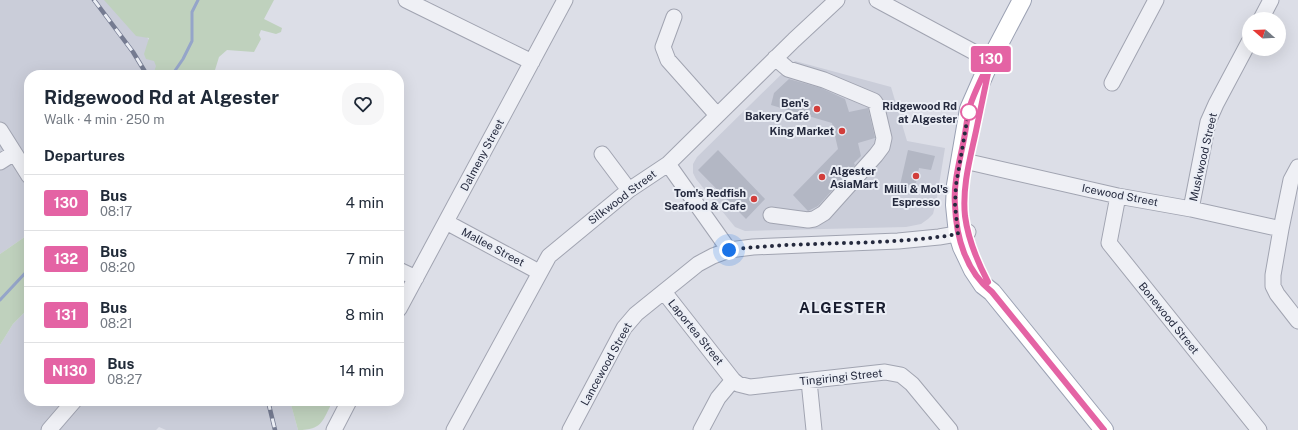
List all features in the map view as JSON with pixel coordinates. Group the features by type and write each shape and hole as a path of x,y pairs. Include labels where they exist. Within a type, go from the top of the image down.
{"main road":[{"path":"1022,0 991,59 969,109 964,161 955,205 963,233 962,247 973,270 983,285 992,292 1099,428"}],"street":[{"path":"406,0 532,62"},
{"name":"Dalmeny Street","path":"404,300 565,0"},
{"name":"Silkwood Street","path":"454,430 548,256 629,190 668,164 775,58 837,0"},
{"path":"877,0 972,51 991,59"},
{"path":"1112,83 1156,0"},
{"path":"1265,12 1271,0"},
{"path":"674,17 663,47 668,60 717,115"},
{"name":"Muskwood Street","path":"1191,209 1208,122 1242,55"},
{"path":"771,215 808,220 814,219 824,213 876,155 882,147 884,138 874,101 824,80 788,69 775,58"},
{"path":"0,130 24,168"},
{"path":"0,162 14,153"},
{"path":"602,154 629,190"},
{"name":"Icewood Street","path":"964,161 1118,196 1191,209 1281,229"},
{"path":"668,164 729,250"},
{"path":"1298,167 1291,180 1273,275 1273,286 1277,294 1298,321"},
{"name":"Bonewood Street","path":"1118,196 1109,243 1259,430"},
{"name":"Mallee Street","path":"446,222 539,272"},
{"name":"Lancewood Street","path":"570,430 624,328 636,314 698,264 713,256 729,250 771,246 898,241 963,233"},
{"path":"404,272 416,278"},
{"name":"Laportea Street","path":"664,292 731,376"},
{"name":"Tingiringi Street","path":"731,376 738,384 750,387 885,372 901,375 912,384 950,430"},
{"path":"701,430 731,376"},
{"path":"809,381 814,430"},
{"path":"49,430 70,406"},
{"path":"334,430 347,406"}],"shaded area":[{"path":"0,0 116,0 135,19 169,70 24,70 24,237 0,254"},
{"path":"795,61 891,87 907,141 945,148 933,214 928,219 921,224 906,227 745,231 735,227 696,179 693,173 693,164 697,157"},
{"path":"24,313 24,406 291,406 298,430 166,430 159,427 156,430 0,430 0,345 13,324"}],"green space":[{"path":"104,0 274,0 264,19 282,28 281,32 276,34 261,30 259,35 261,39 254,52 227,50 219,57 215,70 155,70 156,66 154,61 146,59 144,54 149,38 136,36"},
{"path":"24,237 24,313 13,324 0,345 0,254"},
{"path":"291,406 330,406 324,419 317,426 306,430 298,430"}],"building":[{"path":"789,79 821,88 845,99 849,112 868,108 875,138 858,143 861,156 854,163 855,165 818,206 808,211 793,195 838,149 832,123 771,105 774,93"},
{"path":"718,150 765,199 746,219 698,170"},
{"path":"908,150 935,156 931,170 919,168 915,188 900,185"}],"waterway":[{"path":"175,70 192,41 192,12 198,0"},
{"path":"0,300 24,274"}],"railway":[{"path":"94,0 133,52 144,70"},
{"path":"269,406 275,430"}],"bus line":[{"name":"130","path":"988,282 976,258 968,232 965,215 965,188 969,162 991,59 969,109 956,185 955,205 958,234 967,260 983,285 992,292 1104,430"}],"place":[{"name":"Ben's Bakery Café","path":"817,109"},
{"name":"Ridgewood Rd at Algester","path":"969,112"},
{"name":"King Market","path":"842,131"},
{"name":"Milli & Mol's Espresso","path":"916,176"},
{"name":"Algester AsiaMart","path":"822,177"},
{"name":"Tom's Redfish Seafood & Cafe","path":"754,199"}],"district":[{"name":"ALGESTER","path":"843,307"}],"route":[{"path":"729,250 752,247 898,241 958,234 955,205 956,185 969,109 969,112"}]}
